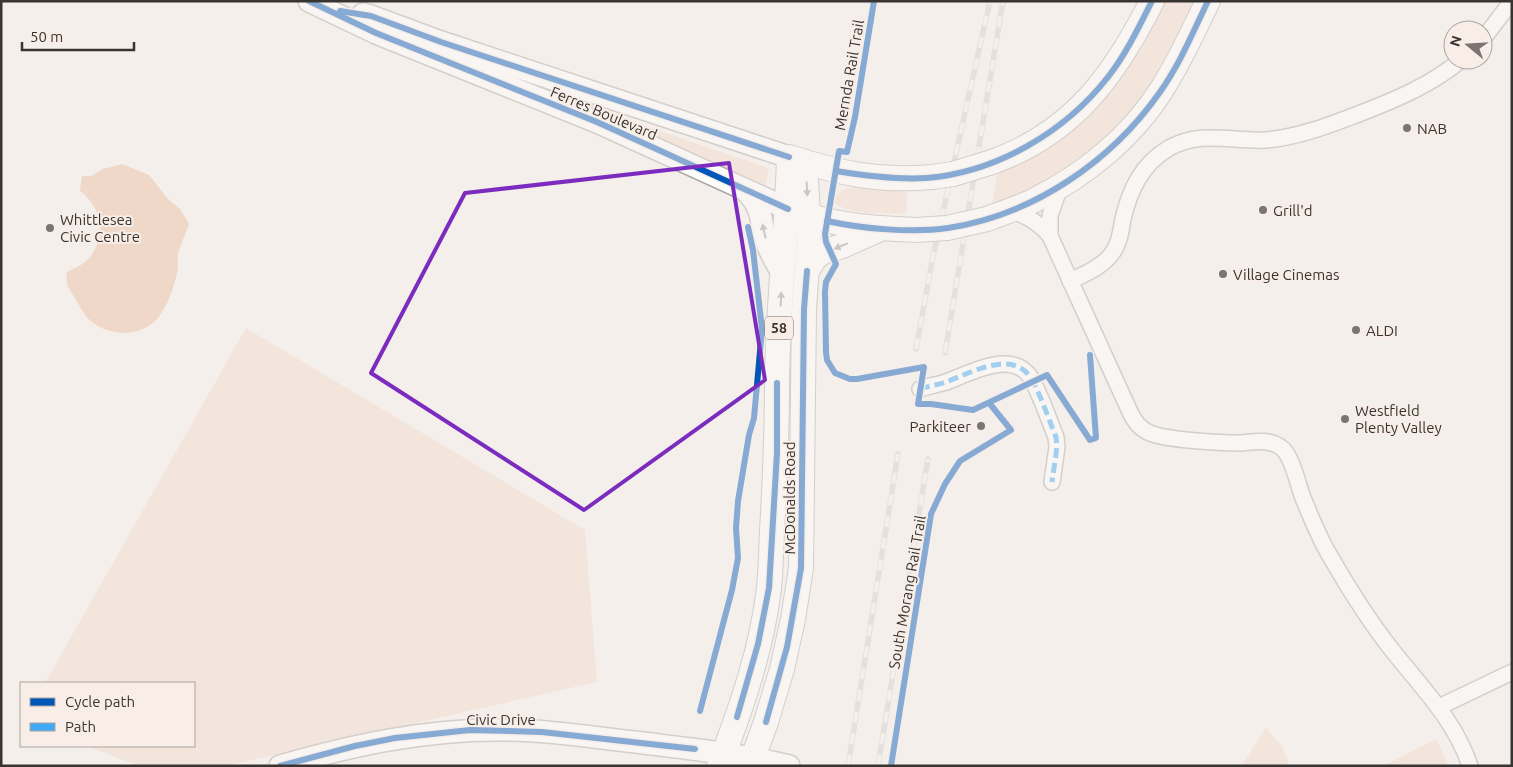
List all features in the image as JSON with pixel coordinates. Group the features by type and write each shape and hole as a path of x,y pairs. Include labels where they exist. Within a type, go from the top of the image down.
{"main road":[{"path":"797,159 836,171 901,179 953,174 1005,157 1037,140 1074,114 1092,96 1109,76 1125,52 1152,1"},
{"path":"798,212 850,226 916,230 947,228 1012,211 1060,187 1108,151 1145,112 1161,91 1175,67 1208,1"},
{"name":"McDonalds Road","path":"751,762 784,662 801,568 806,271 798,212 797,159"},
{"name":"McDonalds Road","path":"721,760 754,662 769,588 777,453 777,380 782,273 798,212"},
{"path":"806,271 815,258 823,252 842,246 882,228"}],"street":[{"path":"1493,27 1512,1"},
{"name":"Ferres Boulevard","path":"318,5 371,16 450,45 797,159"},
{"name":"Ferres Boulevard","path":"318,5 376,33 598,122 746,191 798,212"},
{"path":"1070,281 1099,266 1113,252 1118,241 1132,187 1147,166 1171,147 1189,140 1210,137 1267,140 1307,133 1410,93 1447,70"},
{"path":"1050,236 1050,215 1060,187"},
{"path":"746,191 755,201 760,211 766,240 772,256 782,273"},
{"path":"1012,211 1026,216 1043,228 1050,236 1132,418 1140,427 1150,433 1163,437 1232,442 1263,441 1275,444 1284,450 1330,557 1377,631 1439,707 1456,734 1470,766"},
{"path":"920,389 946,382 972,371 1000,364 1021,368 1028,373 1033,382 1056,437 1057,448 1052,482"},
{"path":"1439,707 1512,672"},
{"name":"Civic Drive","path":"280,766 355,746 395,738 479,730 542,732 721,760 789,766"}],"highlighted area":[{"path":"729,163 765,380 584,510 371,373 465,193"}],"shaded area":[{"path":"1161,1 1199,1 1160,78 1111,138 1038,189 992,205 998,169 1015,161"},
{"path":"518,77 642,125 763,166 769,169 765,186 759,186 516,83"},
{"path":"122,164 149,175 168,199 180,209 189,224 178,253 178,268 173,288 162,313 142,330 122,333 102,328 86,316 67,283 67,272 80,266 88,259 96,248 99,239 100,221 97,213 87,197 80,191 82,176 91,176 103,169"},
{"path":"852,187 907,187 906,214 859,212 834,203 835,195 839,195 840,191"},
{"path":"246,328 585,530 597,682 225,766 139,766 89,747 195,747 195,682 46,682"},
{"path":"1266,728 1282,746 1290,766 1241,766"},
{"path":"1436,739 1449,766 1383,766"}],"railway":[{"path":"916,349 933,256 990,1"},
{"path":"945,353 1003,1"},
{"path":"848,766 898,454"},
{"path":"878,766 928,459"}],"marked path":[{"path":"920,389 946,382 988,366 1010,364 1020,367 1032,379 1056,437 1057,447 1052,482"}],"cycle path":[{"path":"309,1 376,33 597,122 788,209"},
{"name":"Mernda Rail Trail","path":"874,1 855,117 847,152 839,151 825,234 826,242 836,264 826,282 825,292 827,360 835,373 850,379 924,367 918,404 973,410 1047,375 1090,440 1096,438 1090,355"},
{"path":"836,171 881,177 927,178 979,167 1004,158 1028,146 1050,132 1091,97 1115,68 1152,1"},
{"path":"827,221 888,229 919,230 948,228 980,221 1040,198 1094,162 1118,141 1140,117 1160,92 1174,70 1208,1"},
{"path":"340,11 371,16 441,42 789,157"},
{"path":"700,711 732,590 738,558 736,528 738,501 749,435 754,418 762,329 753,250 748,227"},
{"path":"766,722 787,647 801,568 804,309 807,271"},
{"path":"737,717 758,644 769,588 777,453 777,383"},
{"name":"South Morang Rail Trail","path":"891,766 931,514 945,484 960,461 1011,430 990,404"},
{"path":"280,766 355,746 395,738 470,730 542,732 695,749"}],"place":[{"name":"NAB","path":"1407,128"},
{"name":"Grill'd","path":"1263,210"},
{"name":"Whittlesea Civic Centre","path":"50,228"},
{"name":"Village Cinemas","path":"1223,274"},
{"name":"ALDI","path":"1356,330"},
{"name":"Westfield Plenty Valley","path":"1345,419"},
{"name":"Parkiteer","path":"981,426"}]}
